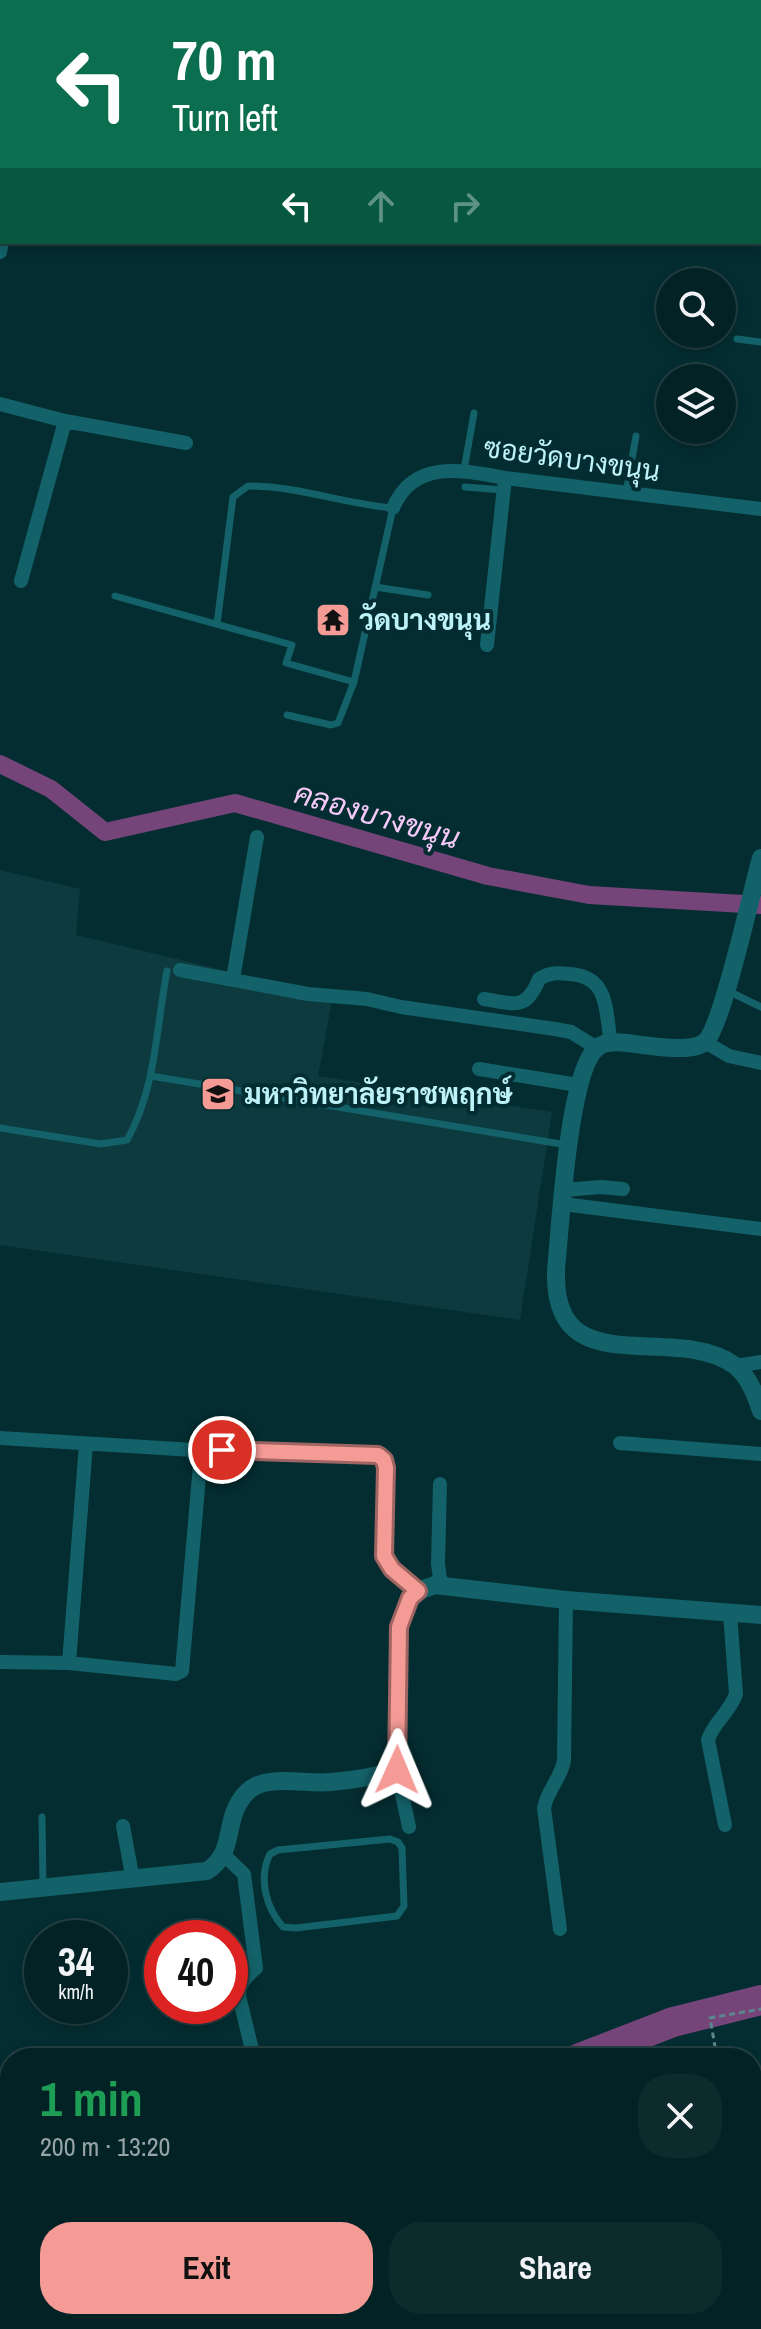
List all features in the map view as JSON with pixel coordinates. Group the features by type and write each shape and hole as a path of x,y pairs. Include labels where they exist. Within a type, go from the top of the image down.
{"street":[{"path":"0,404 65,421 186,443"},
{"path":"21,581 65,421"},
{"name":"ซอยวัดบางขนุน","path":"393,508 398,496 414,480 426,474 464,470 504,484 626,493 761,509"},
{"path":"487,645 504,484"},
{"path":"233,979 257,837"},
{"path":"173,971 308,994 367,999 555,1029 604,1045 686,1048 705,1042 713,1032 758,867"},
{"path":"484,999 524,1003 532,997 539,979 552,973 590,978 598,985 602,995 604,1045"},
{"path":"705,1042 729,1056 761,1063"},
{"path":"604,1045 588,1059 578,1085 556,1286 563,1316 574,1329 601,1342 706,1354 736,1366 761,1362"},
{"path":"479,1069 578,1085"},
{"path":"564,1197 601,1187 623,1189"},
{"path":"564,1197 761,1229"},
{"path":"736,1366 750,1385 761,1411"},
{"path":"209,1437 220,1444 222,1450 218,1462 206,1467 195,1460 193,1450 197,1442 209,1437"},
{"path":"0,1438 193,1450"},
{"path":"620,1443 761,1454"},
{"path":"69,1663 86,1444"},
{"path":"222,1450 378,1455 384,1460 386,1468 384,1556 392,1569 418,1591"},
{"path":"0,1662 69,1663 176,1674 182,1671 200,1465"},
{"path":"440,1484 438,1564 441,1586"},
{"path":"409,1827 397,1770 399,1627 410,1598 418,1591 441,1586 566,1600 761,1615"},
{"path":"560,1929 544,1808 564,1760 566,1600"},
{"path":"725,1825 708,1740 736,1694 730,1613"},
{"path":"0,1892 207,1871 218,1864 227,1848 231,1815 249,1790 268,1782 326,1783 397,1770"},
{"path":"123,1826 133,1880"},
{"path":"223,1854 244,1874 256,1968 243,1980 239,1996 252,2048"}],"lane":[{"path":"737,339 761,342"},
{"path":"464,470 474,413"},
{"path":"626,493 636,436"},
{"path":"465,487 504,484"},
{"path":"217,624 233,497 248,486 291,488 358,504 393,508 354,682 338,723 331,725 287,715"},
{"path":"375,587 428,595"},
{"path":"115,596 292,645 286,663 354,682"},
{"path":"0,1128 101,1144 127,1140 140,1118 173,971"},
{"path":"726,990 761,1007"},
{"path":"151,1076 569,1146"},
{"path":"42,1817 43,1888"},
{"path":"244,1874 262,1882 276,1919 283,1927 397,1916 404,1906 402,1848 390,1839 278,1850 270,1854 262,1882"}],"path":[{"path":"715,2048 710,2018 761,2009"}],"shaded area":[{"name":"มหาวิทยาลัยราชพฤกษ์","path":"0,870 80,889 76,935 333,996 318,1076 552,1112 520,1320 0,1245"}],"waterway":[{"name":"คลองบางขนุน","path":"0,764 51,789 105,832 235,803 488,876 589,895 761,905"},
{"path":"606,2048 673,2022 761,2000"}],"place":[{"name":"วัดบางขนุน","path":"333,620"},
{"name":"มหาวิทยาลัยราชพฤกษ์","path":"218,1094"}],"route":[{"path":"222,1450 378,1455 384,1460 384,1556 392,1569 418,1591 410,1598 399,1627 397,1770"}]}
